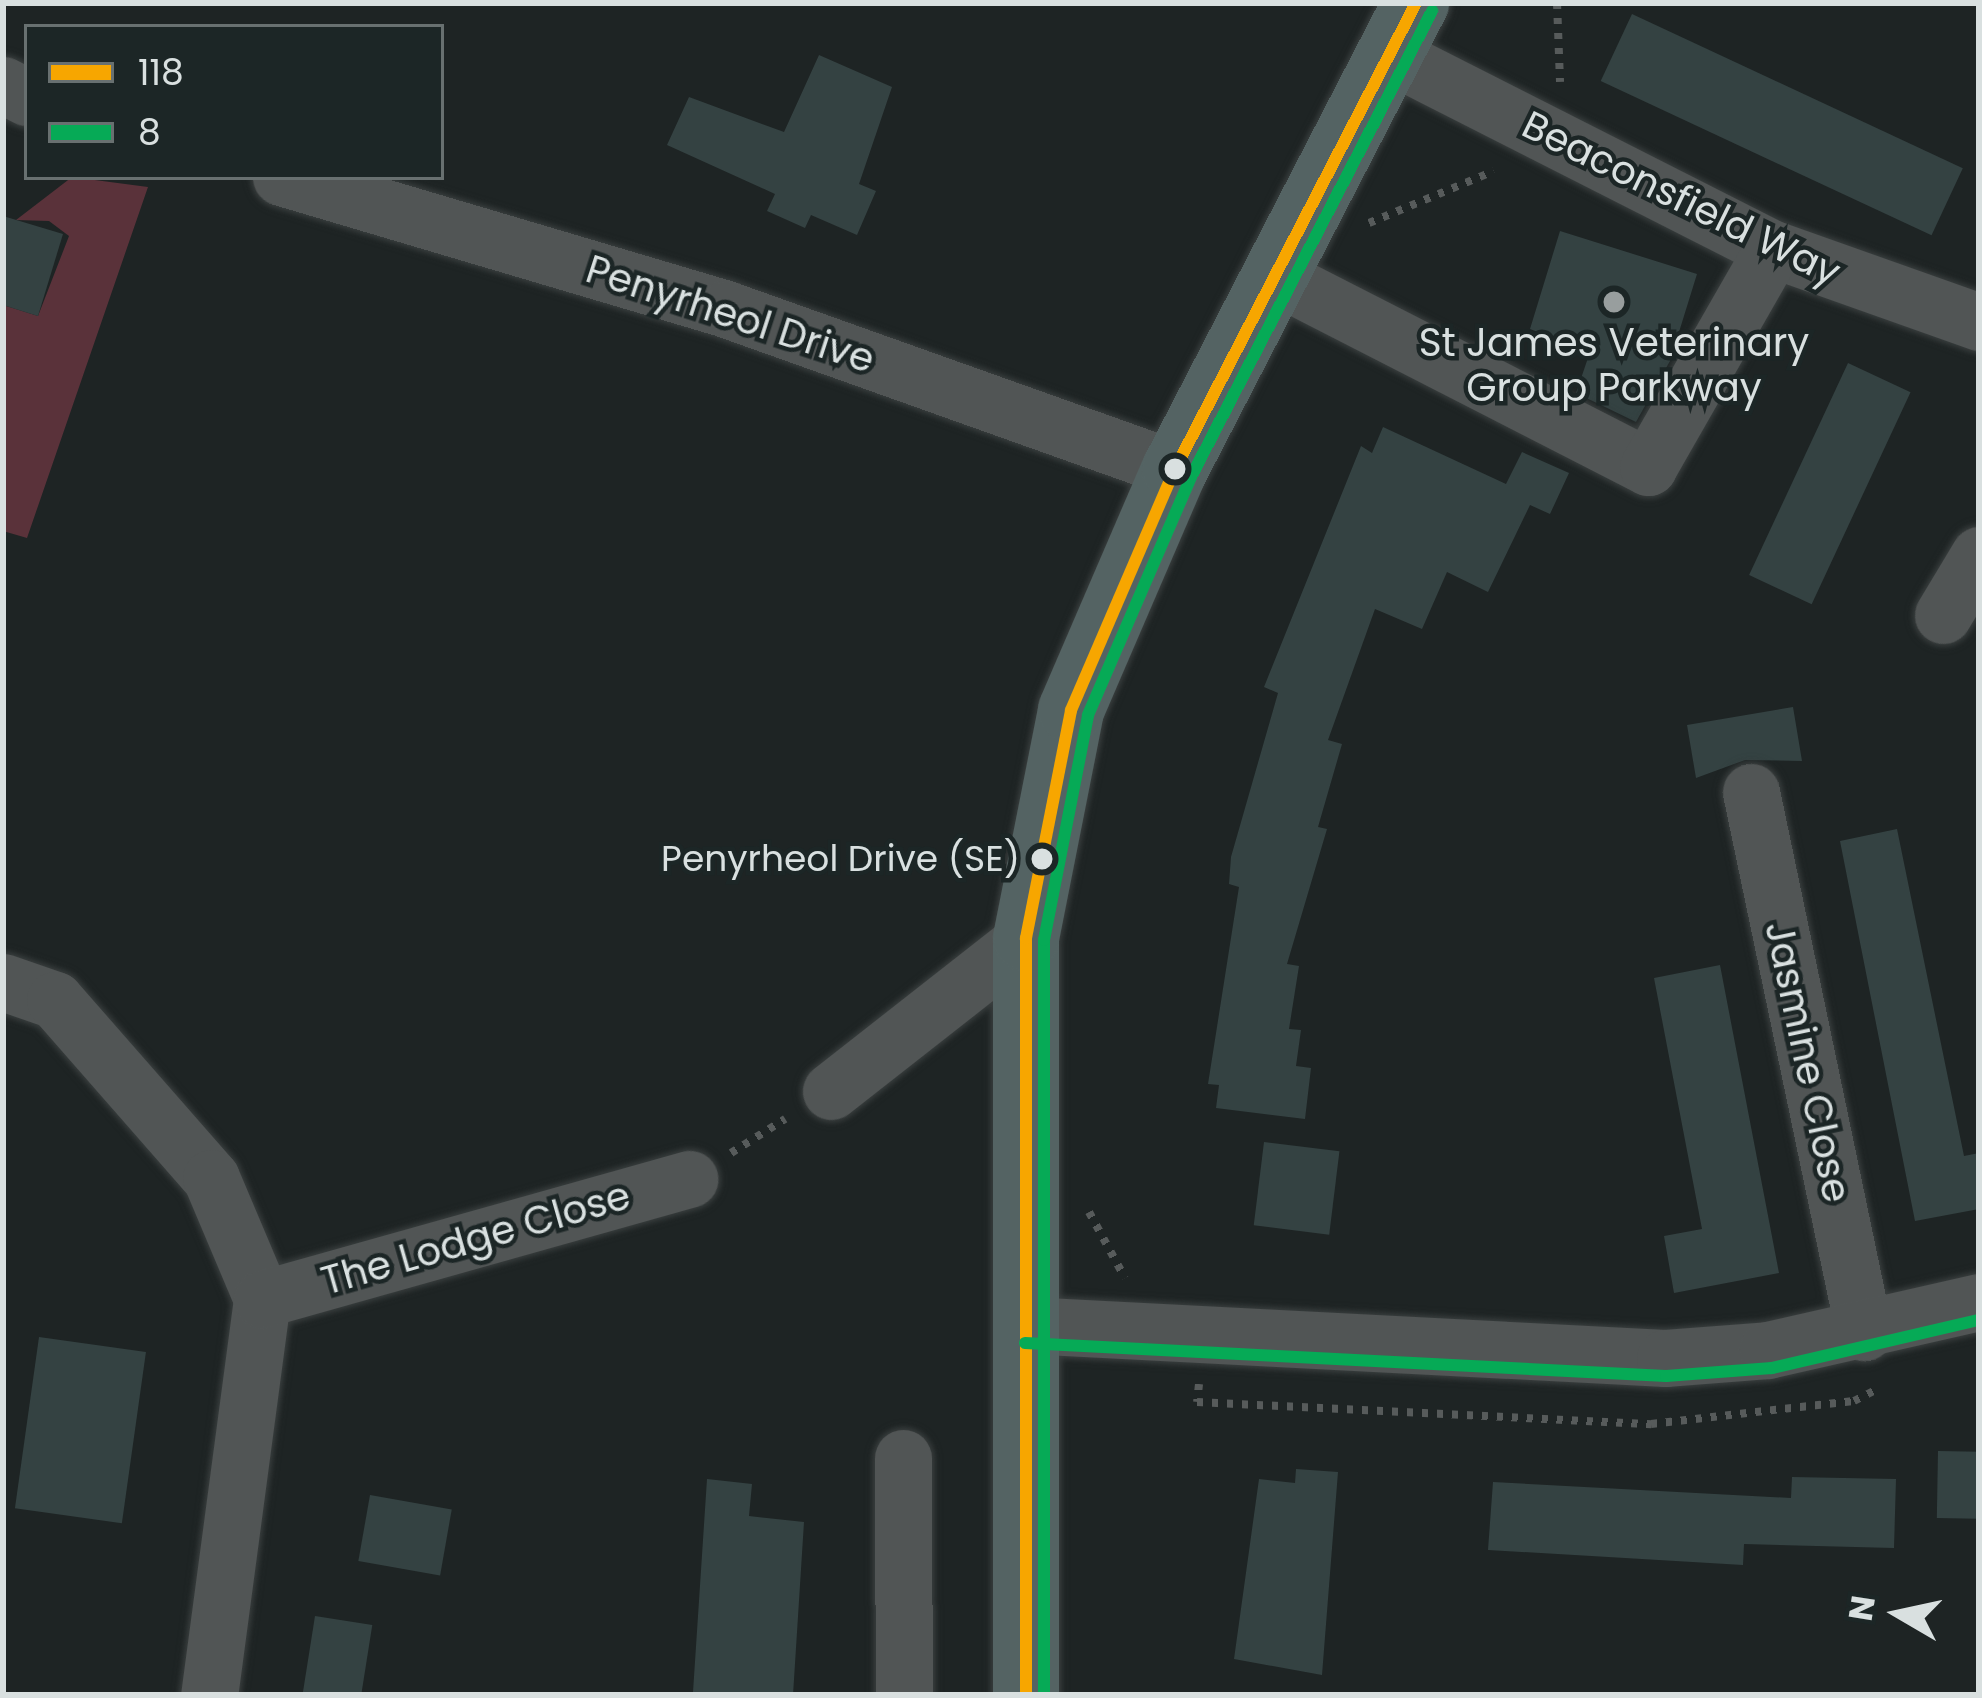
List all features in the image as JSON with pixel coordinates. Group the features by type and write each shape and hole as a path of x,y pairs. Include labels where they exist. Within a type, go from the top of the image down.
{"main road":[{"path":"1026,1695 1026,938 1071,710 1175,469 1279,278 1403,29"}],"street":[{"name":"Beaconsfield Way","path":"1403,29 1773,249 1979,322"},
{"name":"Penyrheol Drive","path":"290,180 726,309 1175,469"},
{"path":"1279,278 1648,467 1773,249"},
{"path":"1943,615 1979,555"},
{"name":"Jasmine Close","path":"1751,792 1864,1332"},
{"path":"831,1091 1026,938"},
{"path":"3,982 55,1000 211,1178 262,1299 209,1695"},
{"name":"The Lodge Close","path":"262,1299 689,1179"},
{"path":"1026,1325 1554,1358 1768,1350 1864,1332 1979,1302"},
{"path":"903,1458 904,1695"}],"path":[{"path":"689,1179 831,1091"}],"shaded area":[{"path":"68,180 148,187 27,538 3,531 3,305 38,316 69,236 49,221 16,220"}],"building":[{"path":"1632,14 1963,168 1932,235 1601,81"},
{"path":"819,55 892,87 859,184 876,191 857,235 811,215 805,228 767,211 775,194 667,145 689,97 784,132"},
{"path":"3,216 63,234 38,316 3,305"},
{"name":"St James Veterinary Group Parkway","path":"1560,231 1697,274 1670,361 1636,422 1576,393 1590,352 1530,329"},
{"path":"1848,363 1911,392 1812,604 1749,575"},
{"path":"1383,427 1506,484 1522,452 1569,473 1550,514 1530,505 1488,592 1447,572 1422,629 1375,609 1328,740 1342,744 1318,827 1327,829 1287,964 1299,966 1289,1029 1301,1030 1296,1066 1311,1068 1305,1119 1216,1108 1219,1085 1208,1084 1239,887 1229,884 1231,857 1278,693 1264,687 1361,446 1372,453"},
{"path":"1793,707 1802,761 1745,760 1696,778 1687,725"},
{"path":"1897,829 1964,1156 1979,1153 1979,1209 1915,1221 1840,841"},
{"path":"1720,965 1779,1273 1674,1293 1664,1236 1702,1229 1654,978"},
{"path":"1264,1142 1339,1151 1329,1235 1254,1225"},
{"path":"39,1337 146,1352 122,1523 15,1508"},
{"path":"1938,1451 1979,1452 1978,1519 1937,1518"},
{"path":"1296,1469 1338,1472 1322,1675 1234,1659 1259,1479 1295,1483"},
{"path":"1792,1477 1896,1479 1894,1548 1744,1544 1743,1565 1488,1550 1493,1482 1791,1498"},
{"path":"707,1479 752,1484 749,1516 804,1522 793,1695 693,1692"},
{"path":"370,1495 452,1509 440,1575 358,1561"},
{"path":"315,1616 372,1625 361,1695 302,1695"}],"transit line":[{"name":"118","path":"1026,1695 1026,938 1071,710 1175,469 1416,3"},
{"name":"8","path":"1044,1695 1044,940 1088,715 1191,477 1432,11"},
{"name":"8","path":"1025,1343 1666,1376 1772,1368 1979,1320"}],"place":[{"name":"St James Veterinary Group Parkway","path":"1614,302"},
{"name":"Penyrheol Drive (SE)","path":"1042,859"}]}
